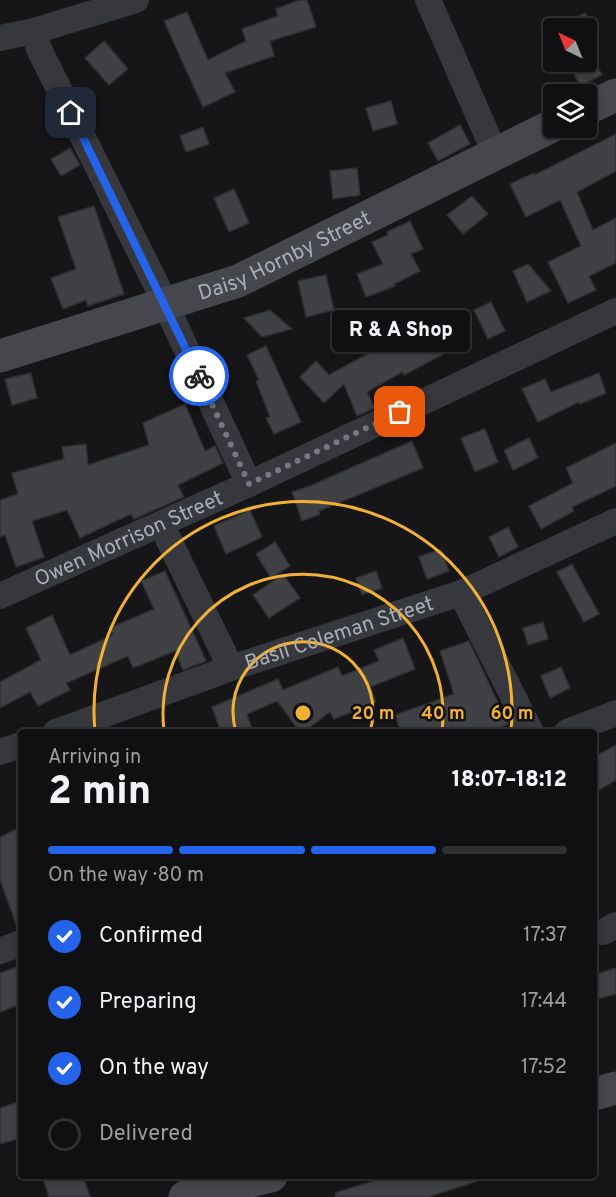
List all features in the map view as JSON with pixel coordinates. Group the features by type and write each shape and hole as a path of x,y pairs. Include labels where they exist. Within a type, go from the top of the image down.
{"street":[{"path":"0,38 34,31 136,0"},
{"path":"428,0 495,153"},
{"path":"34,31 39,49 249,484"},
{"path":"597,104 616,95"},
{"name":"Daisy Hornby Street","path":"0,356 165,306 238,281 543,129"},
{"name":"Owen Morrison Street","path":"0,596 249,484 616,311"},
{"name":"Basil Coleman Street","path":"64,729 231,668 461,594 616,521"},
{"path":"161,524 231,668"},
{"path":"461,594 529,729"},
{"path":"574,729 616,712"},
{"path":"0,752 18,746"},
{"path":"0,951 18,944"},
{"path":"597,1093 616,1088"},
{"path":"185,1197 260,1179"}],"building":[{"path":"299,0 307,0 316,27 270,41 274,56 225,73 235,92 203,107 164,21 187,12 208,60 246,41 242,29 278,16 276,9"},
{"path":"585,13 587,18 575,18"},
{"path":"104,41 128,69 109,85 85,58"},
{"path":"597,65 602,75 579,84 574,72 597,72"},
{"path":"391,101 397,124 373,131 366,108"},
{"path":"460,125 470,144 438,161 428,143"},
{"path":"203,127 209,144 186,152 180,136"},
{"path":"616,134 616,171 577,192 593,230 616,218 616,263 589,276 596,290 568,303 548,262 581,246 560,200 526,217 510,184 534,173 535,175"},
{"path":"70,148 80,165 61,176 51,159"},
{"path":"357,168 360,195 333,199 330,171"},
{"path":"234,189 249,223 229,232 214,198"},
{"path":"472,196 488,214 463,234 447,215"},
{"path":"94,206 124,294 88,306 86,300 63,309 51,278 76,269 58,217"},
{"path":"410,221 423,249 411,254 420,271 394,284 395,286 366,297 357,274 383,264 372,242"},
{"path":"528,264 551,291 527,302 513,271"},
{"path":"326,275 334,310 306,317 298,281"},
{"path":"491,302 505,331 488,339 474,310"},
{"path":"270,310 292,329 262,337 244,318"},
{"path":"441,321 455,348 404,375 402,372 367,392 375,408 357,416 344,384 324,403 300,377 316,361 329,375 402,335 404,340"},
{"path":"266,346 301,422 274,434 266,418 270,417 256,381 259,380 247,355"},
{"path":"31,373 37,398 12,405 5,379"},
{"path":"599,373 606,393 580,404 579,402 538,422 522,389 545,379 551,392"},
{"path":"185,404 205,451 215,446 223,463 178,485 184,497 134,519 131,514 80,538 67,510 32,521 44,557 16,567 5,535 0,537 0,500 18,494 12,473 64,459 62,447 86,444 88,465 149,445 143,423"},
{"path":"485,429 498,462 475,472 461,438"},
{"path":"529,438 538,458 513,470 504,450"},
{"path":"412,441 423,468 319,511 320,514 302,521 292,492"},
{"path":"616,443 616,486 572,507 574,511 541,529 529,506 573,483 566,468"},
{"path":"250,510 262,537 226,554 214,526"},
{"path":"508,527 518,547 499,557 489,537"},
{"path":"275,542 290,566 271,578 256,554"},
{"path":"441,549 449,571 427,579 419,557"},
{"path":"572,564 599,614 584,622 557,572"},
{"path":"165,571 206,661 183,670 175,651 133,668 128,656 66,683 70,690 38,706 30,692 0,708 0,682 41,660 26,628 52,615 70,655 113,635 110,628 154,609 141,581"},
{"path":"376,571 382,588 362,595 356,578"},
{"path":"283,574 300,598 269,618 253,595"},
{"path":"543,622 548,639 528,645 523,628"},
{"path":"403,638 415,669 370,687 376,702 334,719 330,712 307,729 298,729 277,701 247,714 252,729 220,729 212,707 278,679 283,690 338,667 342,676 379,661 374,650"},
{"path":"469,641 508,724 496,729 400,729 395,715 454,694 440,651"},
{"path":"561,667 570,688 550,698 541,676"},
{"path":"616,745 616,780 597,791 597,755"},
{"path":"18,828 18,929 0,880 0,837"},
{"path":"18,966 18,1005 0,1012 0,973"},
{"path":"616,968 616,994 597,999 597,974"},
{"path":"18,1102 18,1139 0,1144 0,1108"},
{"path":"43,1179 84,1179 90,1197 49,1197"},
{"path":"379,1179 481,1180 428,1197 336,1197 335,1193"}],"way so far":[{"path":"199,376 249,484 400,412"}],"place":[{"name":"R & A Shop","path":"400,412"}],"route":[{"path":"71,113 199,376"}]}
